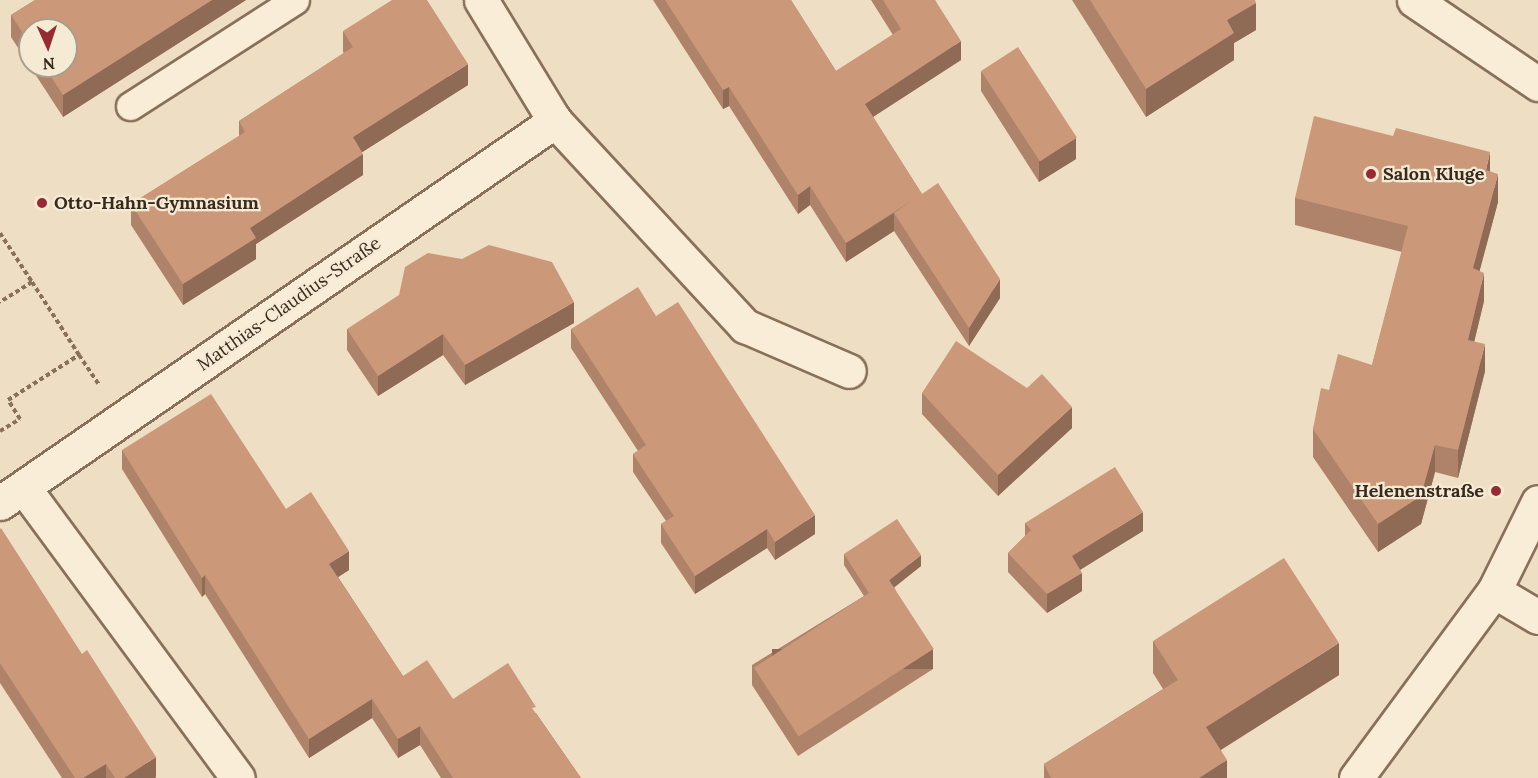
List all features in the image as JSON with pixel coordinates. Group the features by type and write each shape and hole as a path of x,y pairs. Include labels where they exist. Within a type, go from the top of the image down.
{"street":[{"path":"481,0 555,121 745,326 849,371"},
{"path":"1414,0 1538,84"},
{"name":"Matthias-Claudius-Straße","path":"238,778 12,495 555,121"},
{"path":"1356,778 1494,591 1538,502"},
{"path":"1494,591 1538,617"}],"lane":[{"path":"130,106 295,0"}],"path":[{"path":"0,233 96,381"},
{"path":"0,302 32,282"},
{"path":"0,431 20,419 8,400 79,356"}],"building":[{"path":"35,0 212,0 63,95 52,78 78,78 78,18 18,18 18,26 11,15"},
{"path":"392,0 427,0 468,64 353,137 363,154 250,228 256,238 183,284 131,204 245,132 239,121 353,47 343,31"},
{"path":"665,0 791,0 836,71 901,29 883,0 935,0 961,41 865,104 922,194 938,183 1000,279 969,328 894,213 914,199 846,243 810,186 798,195 729,87 723,90"},
{"path":"1090,0 1255,0 1256,3 1227,20 1234,33 1146,89"},
{"path":"1018,47 1077,138 1040,162 981,71"},
{"path":"1314,116 1393,136 1396,128 1490,152 1486,170 1498,174 1473,268 1484,273 1468,340 1485,344 1458,450 1435,445 1421,496 1378,524 1313,429 1321,388 1329,390 1338,354 1372,365 1408,226 1295,198"},
{"path":"489,245 552,262 574,302 465,365 443,334 378,376 347,329 399,295 405,267 428,253 462,259"},
{"path":"638,287 656,316 678,302 815,515 775,542 767,529 695,576 661,524 674,516 633,454 646,445 571,329"},
{"path":"956,341 1027,388 1042,374 1072,407 998,475 922,393"},
{"path":"211,394 286,509 311,492 349,551 329,564 403,676 427,660 453,699 508,663 536,707 532,708 581,778 453,778 420,726 398,739 372,699 309,739 205,575 202,578 122,450"},
{"path":"1115,467 1143,512 1072,556 1082,573 1047,594 1008,553 1031,530 1025,523"},
{"path":"897,519 921,555 869,593 844,554"},
{"path":"1,528 82,654 87,650 156,757 124,778 115,778 106,764 83,778 75,778 0,663"},
{"path":"1284,558 1339,643 1206,727 1227,760 1199,778 1051,778 1044,764 1178,680 1153,641"},
{"path":"889,580 934,649 799,736 754,668"}],"place":[{"name":"Salon Kluge","path":"1371,174"},
{"name":"Otto-Hahn-Gymnasium","path":"42,203"},
{"name":"Helenenstraße","path":"1496,491"}]}
